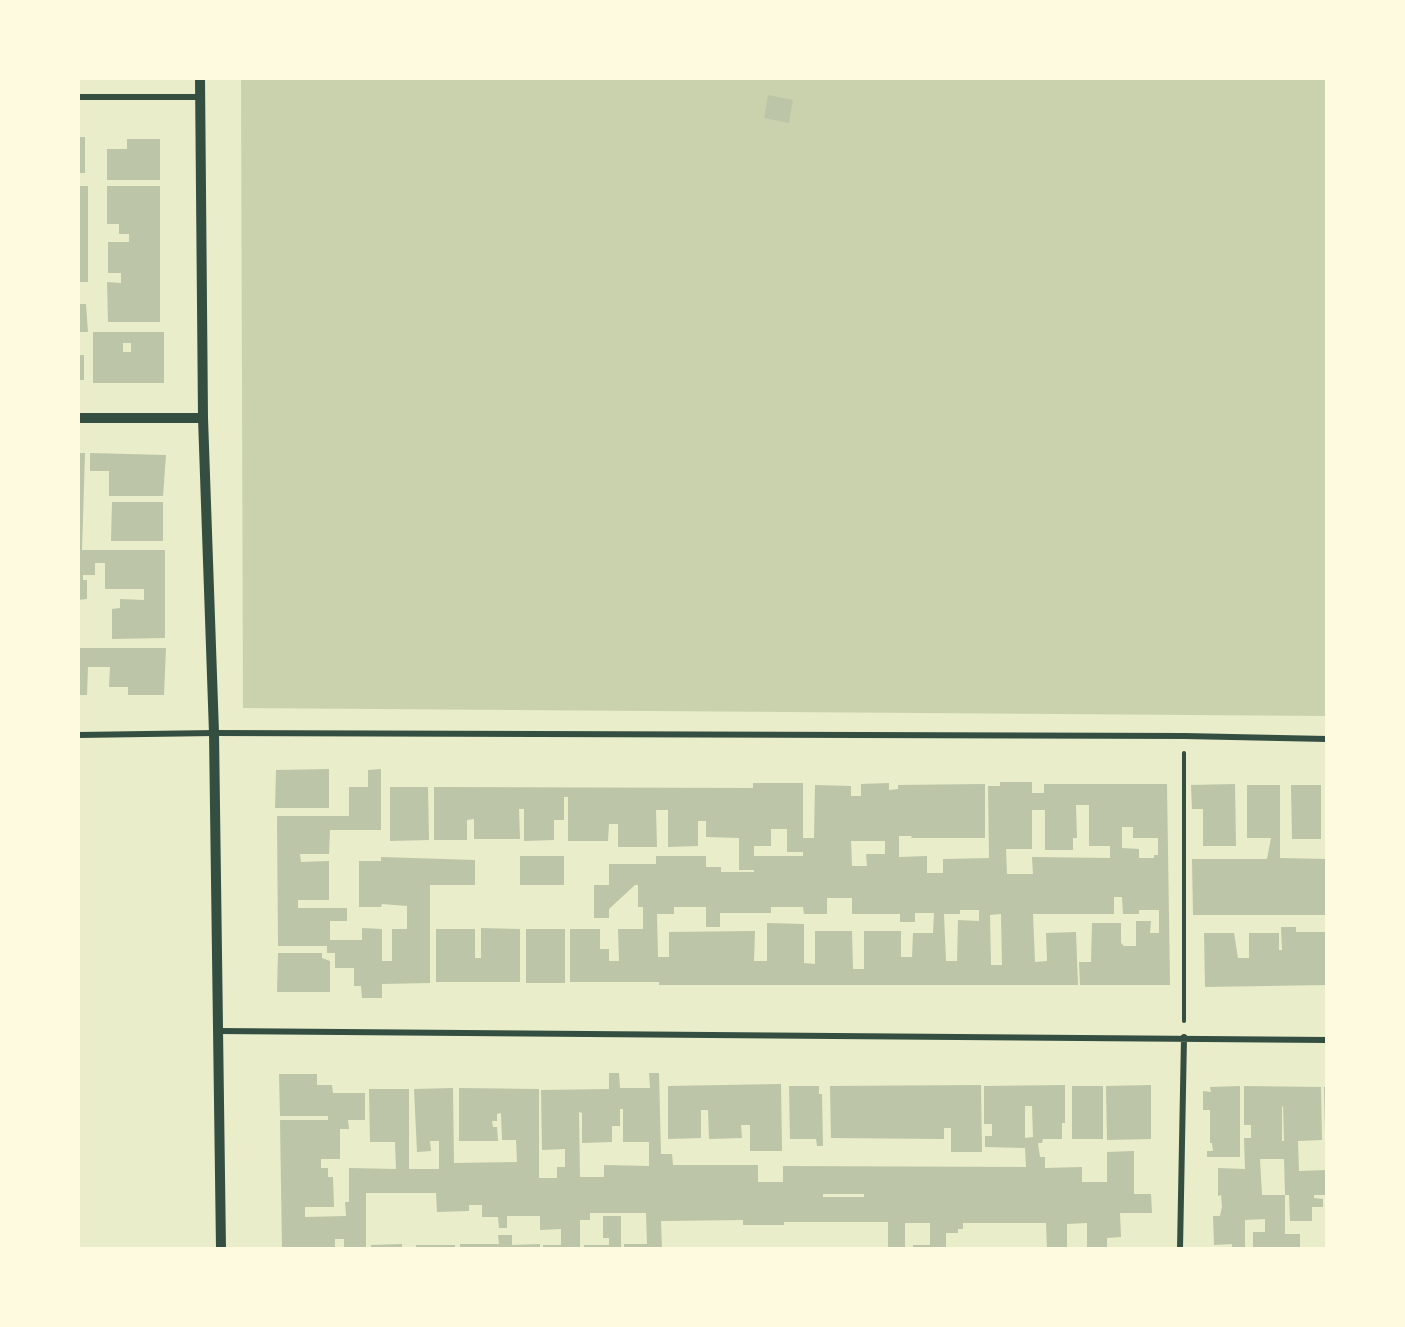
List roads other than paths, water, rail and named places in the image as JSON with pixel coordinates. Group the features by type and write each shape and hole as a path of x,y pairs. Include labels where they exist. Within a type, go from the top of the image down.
{"street":[{"path":"200,78 203,418 214,733 216,1030 221,1249"},
{"path":"78,97 200,97"},
{"path":"78,418 203,418"},
{"path":"78,735 214,733 1184,736 1327,739"},
{"path":"216,1030 1327,1040"},
{"path":"1180,1249 1184,1037"}]}
